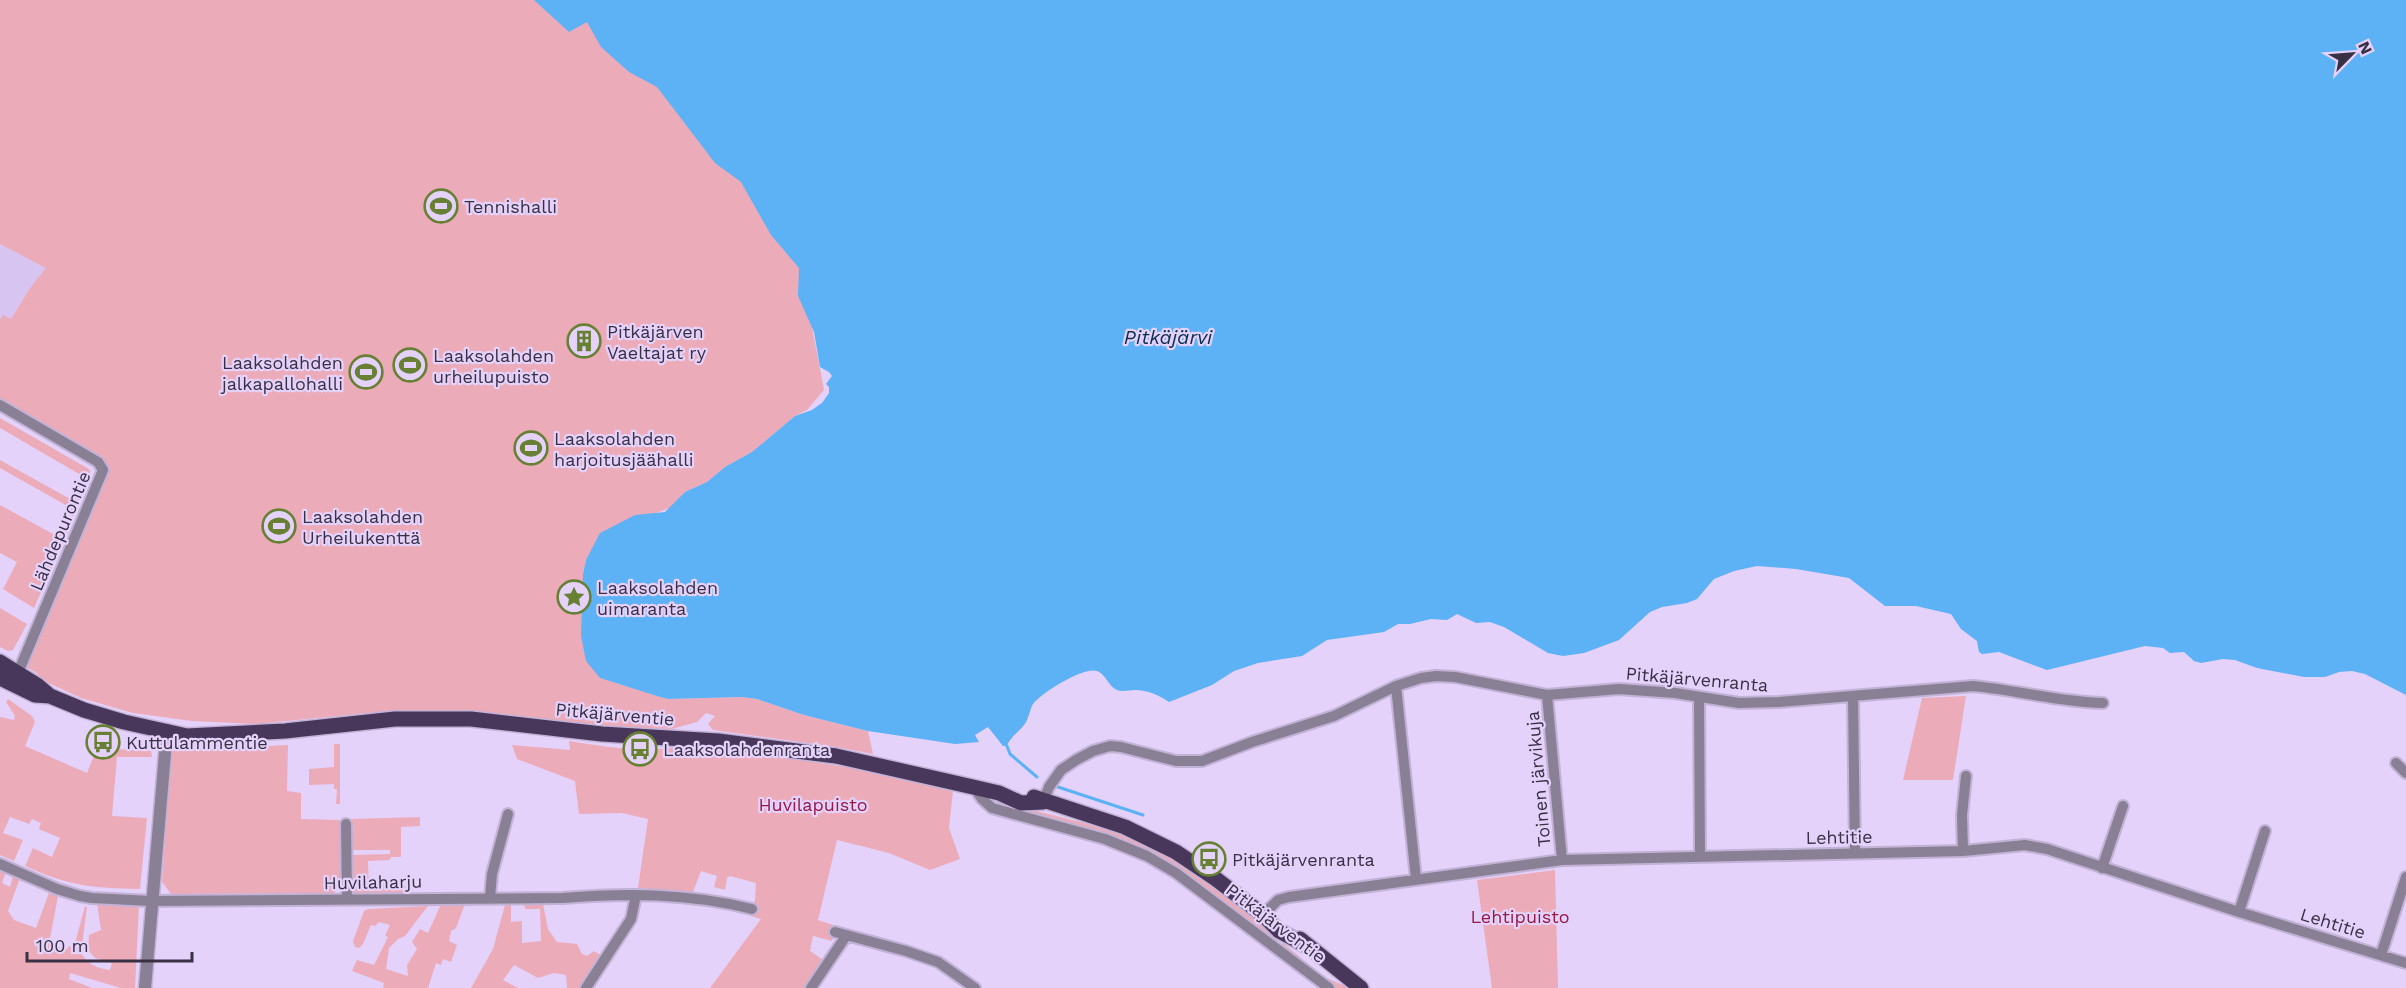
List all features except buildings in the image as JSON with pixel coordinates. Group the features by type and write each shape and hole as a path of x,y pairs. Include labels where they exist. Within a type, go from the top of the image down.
{"main road":[{"name":"Pitkäjärventie","path":"0,663 10,679 38,685 50,696 84,710 124,722 167,730 188,726 250,733 395,719 471,719 602,734 718,741 826,755 874,763 999,793 1017,792 1030,795 1043,802 1125,827 1191,861 1263,915 1279,932 1307,946 1361,988"}],"street":[{"name":"Lähdepurontie","path":"0,405 98,462 104,470 10,679"},
{"name":"Pitkäjärvenranta","path":"1043,802 1049,787 1061,770 1094,751 1110,746 1121,747 1176,761 1202,761 1252,742 1334,716 1396,686 1421,678 1455,677 1547,695 1619,688 1739,703 1973,686 2004,689 2077,703 2103,703"},
{"path":"1396,686 1416,879"},
{"name":"Toinen järvikuja","path":"1547,695 1562,860"},
{"path":"1853,696 1855,852"},
{"path":"1699,697 1700,856"},
{"path":"146,988 151,900 167,730"},
{"path":"2396,763 2406,773"},
{"path":"1964,851 1962,815 1966,776"},
{"name":"Pitkäjärventie","path":"973,786 992,808 1105,839 1147,856 1176,873 1329,988"},
{"path":"2102,868 2123,806"},
{"path":"490,897 492,874 508,814"},
{"path":"346,825 347,899"},
{"path":"2239,912 2265,831"},
{"name":"Lehtitie","path":"1263,915 1278,900 1289,897 1562,860 1964,851 2025,845 2035,846 2406,963"},
{"name":"Huvilaharju","path":"0,864 57,889 92,898 151,900 562,898 636,895 701,898 752,909"},
{"path":"2382,955 2406,877"},
{"path":"586,988 631,919 636,895"},
{"path":"835,932 938,962 975,988"},
{"path":"812,988 846,936"}],"shaded area":[{"path":"0,244 47,268 30,288 0,336"}],"green space":[{"name":"Laaksolahden urheilupuisto","path":"0,0 644,0 778,148 824,390 807,410 795,416 752,452 725,467 707,482 685,492 670,508 656,513 593,548 586,560 583,574 583,615 600,678 668,699 742,697 757,699 804,715 868,731 873,754 713,730 708,724 715,716 706,713 697,722 672,729 595,726 473,714 390,711 255,724 192,721 133,713 81,698 42,680 38,674 22,664 103,470 0,405 0,320 3,315 11,319 30,288 46,268 0,244"},
{"path":"0,418 89,469 91,475 89,480 85,482 86,478 0,428"},
{"path":"0,460 72,500 77,494 81,496 73,517 70,515 71,508 0,468"},
{"path":"0,505 55,535 60,527 68,532 34,608 3,589 17,562 0,553"},
{"path":"0,608 27,624 13,650 8,651 0,647"},
{"path":"1966,696 1953,780 1903,780 1922,698"},
{"path":"8,699 32,716 35,722 25,746 87,773 97,748 151,751 152,757 117,757 112,816 147,818 140,889 81,885 25,866 33,848 52,857 60,838 39,829 41,823 32,819 29,824 10,817 3,833 23,840 14,861 0,855 0,717 14,720 15,716 6,702"},
{"name":"Huvilapuisto","path":"569,741 627,749 683,748 785,758 853,768 953,791 949,828 960,859 930,870 889,853 837,840 818,920 836,926 832,941 813,936 810,951 829,964 811,988 710,988 761,919 751,916 756,883 730,876 727,878 725,890 714,887 717,876 701,871 693,892 638,888 648,819 622,813 579,814 575,781 517,759 512,745 570,750"},
{"path":"334,744 340,744 340,804 336,804 337,789 334,789 334,784 309,785 309,769 334,767"},
{"path":"288,745 287,791 301,793 301,819 340,820 341,870 334,893 171,894 162,882 171,751"},
{"path":"1024,808 1115,833 1168,855 1211,883 1279,937 1275,944 1173,868 1023,813"},
{"path":"420,817 420,826 401,827 401,857 368,861 369,891 376,890 380,881 391,880 391,889 401,885 406,886 411,894 356,894 352,892 351,855 390,854 390,850 351,850 351,819"},
{"path":"0,869 6,872 2,883 10,887 13,876 20,878 8,911 14,920 36,928 49,893 58,896 49,944 67,949 69,946 74,947 85,906 87,907 81,953 90,963 101,968 110,970 112,963 95,958 88,950 89,935 101,930 97,903 139,905 135,988 121,988 70,973 69,979 92,988 0,988"},
{"name":"Lehtipuisto","path":"1555,870 1558,988 1492,988 1477,880"},
{"path":"506,901 511,903 511,922 522,921 522,943 541,941 540,909 525,909 524,903 543,904 548,929 557,942 577,944 582,954 587,956 594,951 602,956 581,988 567,988 566,975 554,973 538,978 514,965 503,980 518,988 471,988 493,949"},
{"path":"441,904 465,904 456,928 451,931 449,941 457,945 451,962 443,959 441,965 436,963 428,988 383,988 384,983 352,971 357,960 374,965 388,937 385,936 390,925 379,922 375,926 371,925 363,944 359,948 355,947 353,941 364,911 428,906 405,936 389,948 386,969 408,976 407,965 417,949 412,942 420,929 428,933"},
{"path":"1283,943 1324,977 1350,988 1335,988 1280,947"}],"water":[{"name":"Pitkäjärvi","path":"534,0 2406,0 2406,695 2365,674 2352,671 2339,672 2325,677 2304,677 2257,668 2235,660 2223,659 2201,663 2194,661 2184,652 2170,653 2163,648 2145,646 2047,670 1999,652 1982,654 1979,652 1977,641 1961,629 1951,614 1916,606 1885,606 1849,578 1796,569 1757,566 1734,571 1714,579 1697,599 1650,612 1619,640 1584,653 1563,656 1548,653 1504,627 1490,622 1476,623 1457,614 1447,620 1431,619 1398,624 1384,632 1327,640 1302,656 1258,663 1234,671 1212,685 1169,702 1144,691 1117,690 1097,671 1083,672 1053,687 1038,699 1033,704 1026,723 1007,746 1003,746 988,727 975,735 979,742 955,744 868,731 804,715 757,699 742,697 668,699 600,678 586,661 581,636 583,574 586,560 600,533 635,515 665,512 685,492 707,482 725,467 752,452 795,416 812,410 822,403 829,393 829,387 826,384 832,376 820,367 814,332 798,296 799,268 771,235 741,182 715,163 657,87 629,72 601,47 587,22 569,32"}],"waterway":[{"path":"1007,746 1010,754 1037,777"},
{"path":"1058,787 1143,815"}],"place":[{"name":"Tennishalli","path":"441,206"},
{"name":"Pitkäjärven Vaeltajat ry","path":"584,341"},
{"name":"Laaksolahden urheilupuisto","path":"410,365"},
{"name":"Laaksolahden jalkapallohalli","path":"366,372"},
{"name":"Laaksolahden harjoitusjäähalli","path":"531,448"},
{"name":"Laaksolahden Urheilukenttä","path":"279,526"},
{"name":"Laaksolahden uimaranta","path":"574,597"},
{"name":"Kuttulammentie","path":"103,742"},
{"name":"Laaksolahdenranta","path":"640,749"},
{"name":"Pitkäjärvenranta","path":"1209,859"}]}
